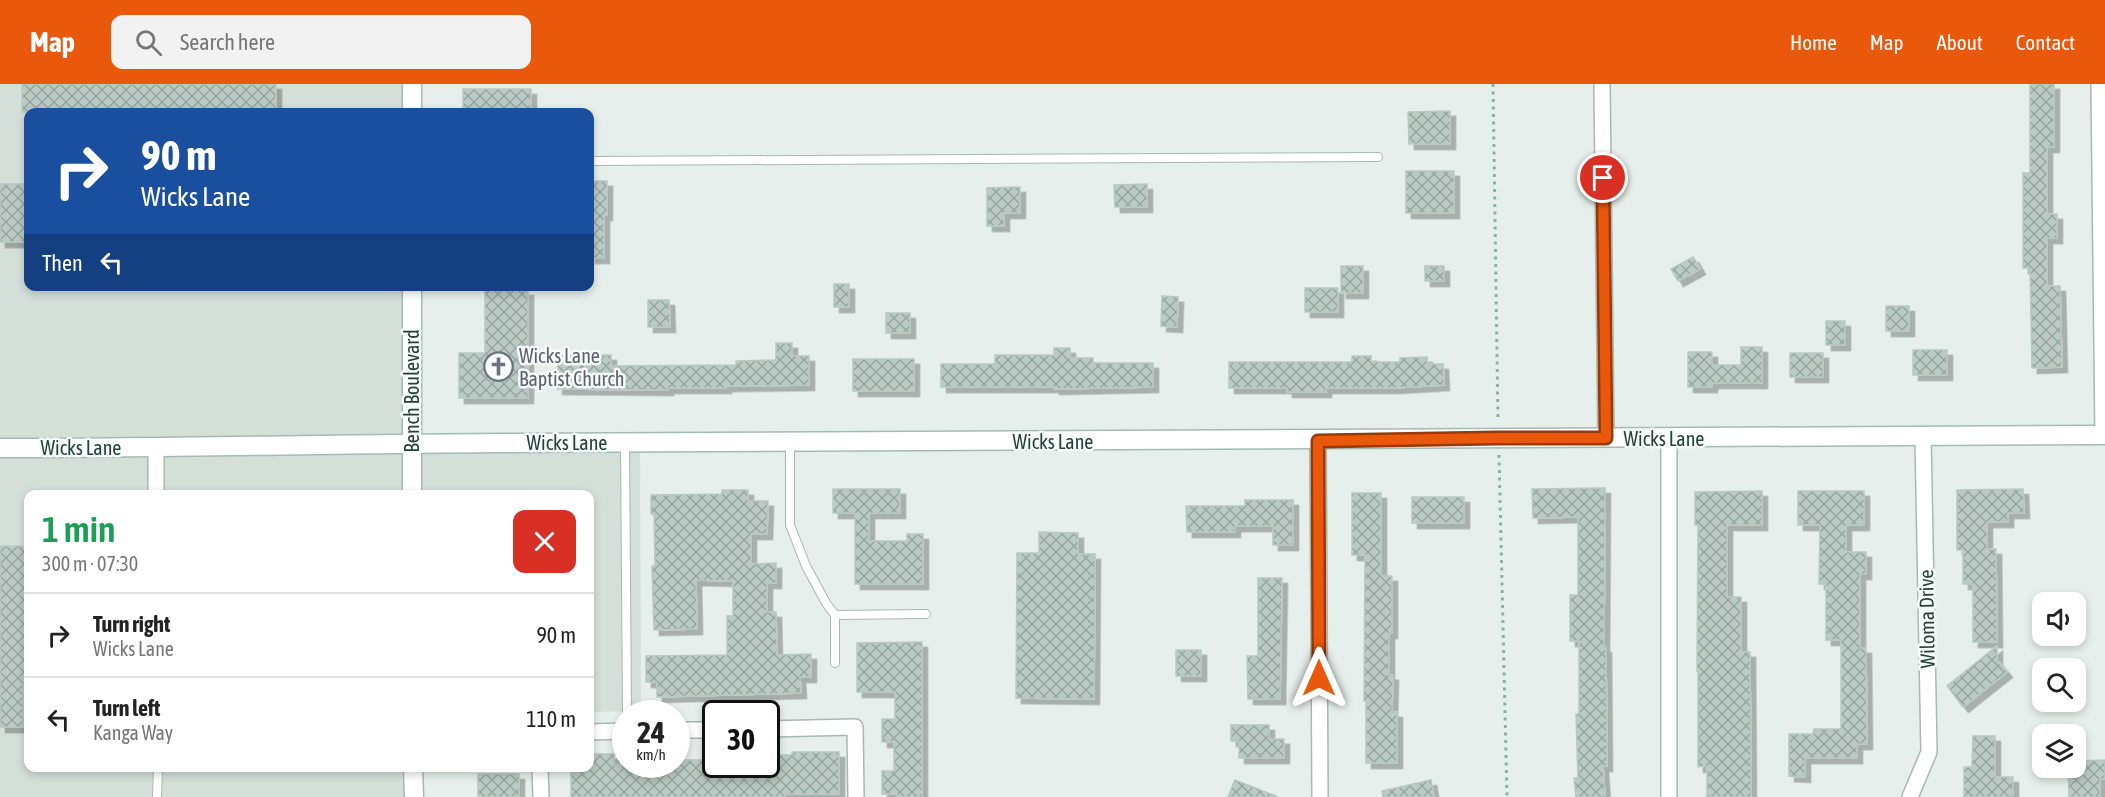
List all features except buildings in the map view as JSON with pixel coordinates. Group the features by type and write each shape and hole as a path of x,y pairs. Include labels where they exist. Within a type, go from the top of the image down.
{"street":[{"path":"412,84 412,108"},
{"path":"1602,84 1606,438"},
{"path":"2099,84 2104,435"},
{"name":"Bench Boulevard","path":"412,291 412,490"},
{"name":"Wicks Lane","path":"0,448 2104,435"},
{"name":"Wiloma Drive","path":"1910,797 1929,752 1923,437"},
{"path":"1669,439 1669,797"},
{"path":"1318,441 1320,797"},
{"path":"156,448 156,490"},
{"path":"780,729 855,727 856,797"},
{"path":"594,732 612,731"},
{"path":"413,772 414,797"},
{"path":"540,772 541,797"}],"lane":[{"path":"594,161 1378,157"},
{"path":"790,442 790,525 806,566 835,615 835,663"},
{"path":"625,443 627,700"},
{"path":"835,615 926,614"},
{"path":"157,797 158,772"}],"shaded area":[{"path":"0,84 410,84 410,108 24,108 24,291 412,291 412,444 640,443 641,700 612,700 612,712 594,712 594,490 24,490 24,772 413,772 414,797 0,797"}],"place":[{"name":"Wicks Lane Baptist Church","path":"498,367"}],"route":[{"path":"1319,678 1318,441 1606,438 1603,178"}]}
